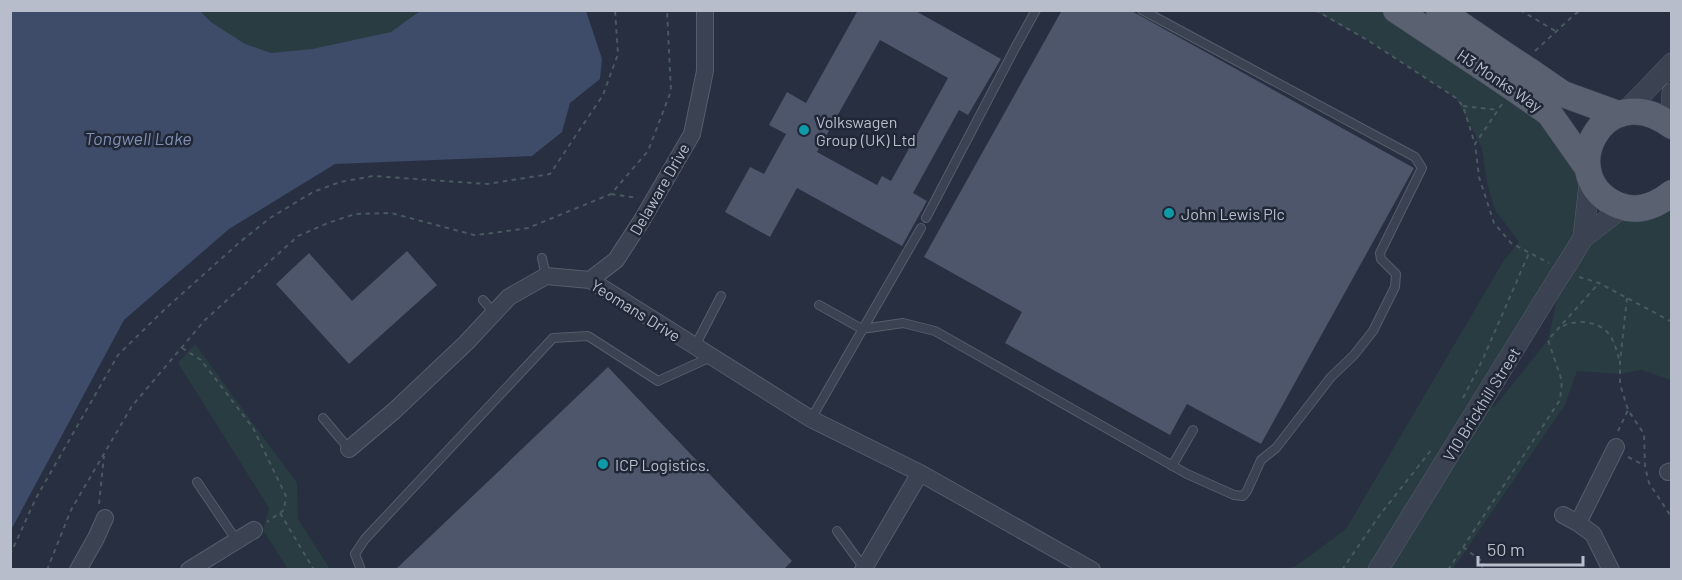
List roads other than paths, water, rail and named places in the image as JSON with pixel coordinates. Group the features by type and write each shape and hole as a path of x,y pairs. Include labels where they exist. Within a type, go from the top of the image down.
{"main road":[{"name":"H3 Monks Way","path":"1396,10 1515,76 1621,113 1642,111 1658,116 1671,126"},
{"name":"H3 Monks Way","path":"1439,10 1515,76 1550,113 1603,196 1623,207"},
{"path":"1589,172 1588,151 1594,135 1604,123 1621,113"},
{"path":"1623,207 1643,208 1667,202"}],"street":[{"name":"Delaware Drive","path":"590,280 616,260 692,134 705,71 705,10"},
{"path":"1621,113 1671,63"},
{"path":"1671,93 1671,126"},
{"name":"V10 Brickhill Street","path":"1583,238 1589,172"},
{"name":"V10 Brickhill Street","path":"1378,570 1583,238 1623,207"},
{"path":"349,449 402,404 466,343 509,297 546,276"},
{"name":"Yeomans Drive","path":"546,276 590,280 811,419 920,473 1092,570"},
{"path":"1578,523 1615,448"},
{"path":"864,569 920,473"},
{"path":"1563,515 1593,534 1611,570"},
{"path":"78,570 104,519"},
{"path":"189,570 254,530"}],"lane":[{"path":"927,218 1014,48 1036,10"},
{"path":"819,305 862,329 903,323 935,332 1172,466 1234,495 1242,496 1247,491 1261,460 1276,448 1331,377 1354,355 1373,331 1395,287 1396,274 1381,259 1380,253 1422,168 1414,157 1142,10"},
{"path":"811,419 921,228"},
{"path":"542,258 546,276"},
{"path":"695,347 721,296"},
{"path":"483,300 494,313"},
{"path":"362,570 355,554 365,539 553,338 588,336 658,381 712,357"},
{"path":"323,418 349,449"},
{"path":"1172,466 1193,430"},
{"path":"197,482 237,541"},
{"path":"837,531 864,569"}],"water":[{"name":"Tongwell Lake","path":"11,10 200,11 211,22 245,44 271,53 312,49 391,32 420,11 586,11 602,59 600,79 570,103 562,132 532,156 335,164 229,229 124,320 11,530"}],"place":[{"name":"Volkswagen Group (UK) Ltd","path":"804,130"},
{"name":"John Lewis Plc","path":"1169,213"},
{"name":"ICP Logistics.","path":"603,464"}]}
